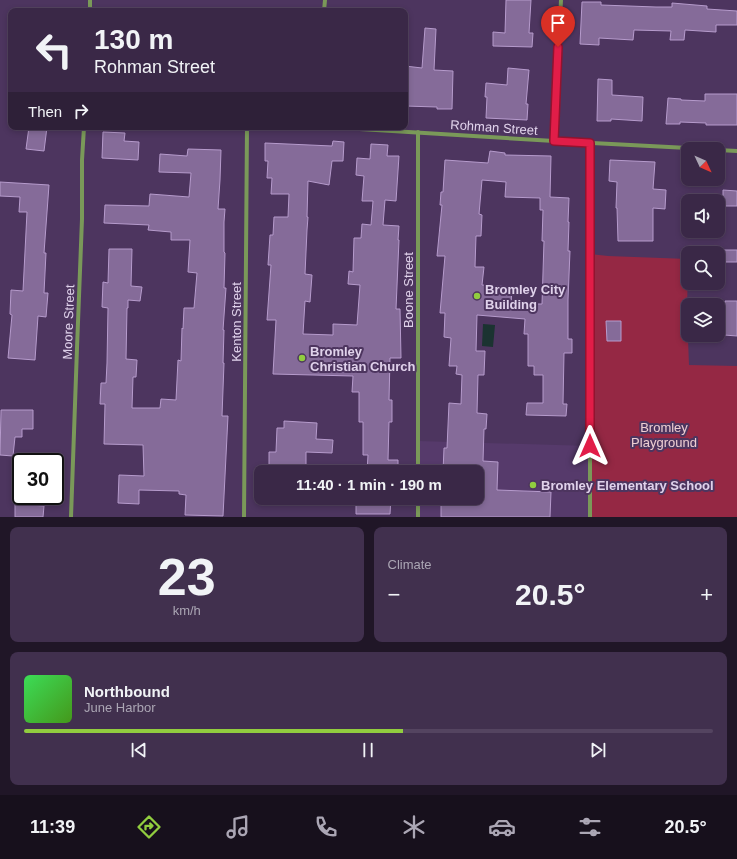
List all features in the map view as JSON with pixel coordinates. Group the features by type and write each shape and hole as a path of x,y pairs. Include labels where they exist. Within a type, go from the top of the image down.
{"street":[{"path":"554,141 561,0"},
{"name":"Moore Street","path":"71,517 84,130"},
{"name":"Kenton Street","path":"244,517 247,130"},
{"name":"Rohman Street","path":"382,130 681,148"},
{"name":"Boone Street","path":"418,132 418,465"},
{"path":"590,143 590,517"},
{"path":"725,150 737,151"},
{"path":"418,505 418,517"}],"shaded area":[{"path":"483,324 495,325 493,347 482,346"},
{"name":"Bromley Elementary School","path":"418,441 590,446 590,517 418,517 418,505 484,505 484,465 418,465"}],"green space":[{"name":"Bromley Playground","path":"590,254 681,259 681,290 687,290 687,298 681,298 681,342 688,342 689,365 737,366 737,517 590,517"}],"building":[{"path":"506,0 531,0 529,33 533,33 532,47 493,46 493,32 505,33"},
{"path":"582,2 601,2 601,5 656,7 672,7 672,3 707,6 707,9 737,11 737,25 716,25 716,32 685,30 684,40 670,40 671,31 634,30 633,40 599,38 599,45 580,44"},
{"path":"425,28 436,29 434,70 453,71 452,109 408,106 408,66 422,68"},
{"path":"508,68 529,70 526,104 528,104 527,120 486,118 486,83 507,85"},
{"path":"598,79 612,80 612,95 643,97 642,121 611,119 611,121 597,121"},
{"path":"705,94 737,94 737,125 706,125 706,123 680,122 680,124 666,124 668,98 705,101"},
{"path":"29,130 47,130 44,151 26,149"},
{"path":"103,132 125,133 124,141 139,142 138,160 102,158"},
{"path":"333,141 344,142 343,161 332,161 329,185 308,181 305,274 312,275 310,302 305,301 303,334 333,335 333,324 357,325 360,285 348,284 349,271 353,272 354,238 361,238 362,224 371,225 373,201 362,201 364,176 356,175 357,158 370,159 371,144 388,145 387,156 399,156 396,201 385,200 383,225 399,226 396,309 400,309 401,358 390,358 389,400 392,400 392,422 389,422 388,460 398,460 398,465 367,465 368,455 363,455 363,422 359,422 359,392 352,392 353,376 273,374 276,320 267,320 271,265 268,265 270,235 273,235 274,217 288,217 289,194 271,194 272,178 267,178 268,161 265,161 265,143 332,146"},
{"path":"188,149 221,150 218,209 225,209 224,288 226,288 223,330 224,363 222,416 228,416 223,516 185,515 186,495 179,494 179,491 139,490 139,504 118,503 119,475 144,476 143,445 104,444 105,404 100,404 101,383 106,383 108,308 102,307 103,282 108,283 109,249 132,249 131,286 142,287 140,301 128,300 127,308 126,359 137,360 136,377 133,377 132,408 160,408 161,399 176,400 178,360 181,361 184,308 194,308 197,273 188,272 190,240 171,240 171,232 148,230 149,225 104,223 105,205 149,206 150,194 189,197 191,173 159,172 160,154 187,156"},
{"path":"490,151 505,153 505,155 551,156 550,197 569,198 568,251 570,251 568,339 572,339 572,353 564,353 563,404 567,404 566,416 526,415 527,403 543,403 543,375 534,375 534,366 528,366 528,334 524,334 525,319 477,315 476,351 485,351 484,375 478,375 477,413 487,414 486,429 484,429 483,461 498,462 497,490 551,492 550,517 441,517 441,505 484,505 484,465 443,465 444,448 447,448 449,403 461,404 462,375 456,374 457,366 449,366 451,338 444,337 445,313 440,313 445,256 437,256 442,205 440,205 441,192 443,192 445,160 488,163","holes":["482,180 506,182 505,197 540,198 540,210 543,210 542,241 544,241 542,304 511,304 512,287 482,285 484,267 475,267 476,236 481,236 482,215 479,214"]},
{"path":"610,160 655,162 653,189 666,190 665,209 653,208 653,241 618,241 616,208 617,182 609,181"},
{"path":"0,182 49,185 44,253 46,253 44,293 48,293 46,317 38,316 35,360 8,358 12,315 10,314 11,290 23,291 27,212 19,212 20,197 0,196"},
{"path":"723,190 737,191 737,206 725,206 725,194 723,194"},
{"path":"725,250 737,250 737,262 725,262"},
{"path":"725,301 737,301 737,336 725,335"},
{"path":"606,321 621,321 621,341 607,341"},
{"path":"1,410 33,410 33,429 22,429 22,437 15,437 12,456 0,455"},
{"path":"284,421 317,423 316,439 333,440 332,453 306,452 306,465 269,465 269,452 276,452 277,428 284,428"},
{"path":"15,505 44,506 43,517 15,517"},
{"path":"356,505 391,505 390,514 356,514"}],"place":[{"name":"Bromley City Building","path":"477,296"},
{"name":"Bromley Christian Church","path":"302,358"},
{"name":"Bromley Elementary School","path":"533,485"}],"route":[{"path":"558,47 554,141 590,143 590,446"}]}
